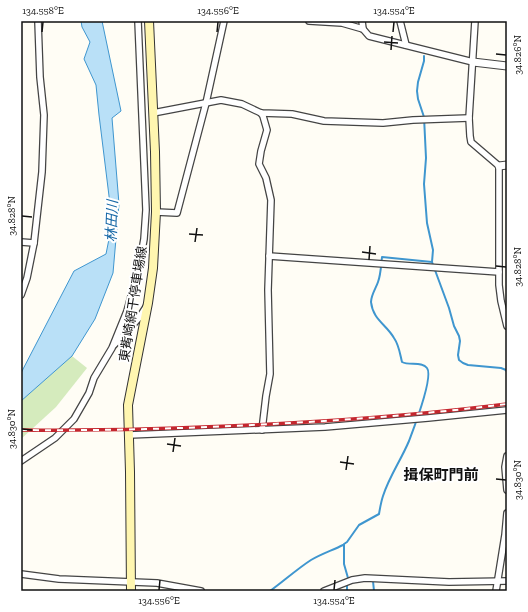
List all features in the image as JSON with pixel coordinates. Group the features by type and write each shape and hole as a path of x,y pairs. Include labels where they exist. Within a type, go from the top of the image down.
{"main road":[{"name":"東觜崎網干停車場線","path":"131,591 128,406 148,304 153,268 156,212 149,21"}],"street":[{"path":"21,295 27,278 34,243 42,172 44,115 40,77 38,21"},
{"path":"21,461 55,438 74,419 89,393 94,378 112,348 127,310 139,267 144,239 146,210 138,21"},
{"path":"156,212 176,213 206,103 224,21"},
{"path":"309,21 342,23 363,29 369,36 473,62 507,66"},
{"path":"362,21 363,29"},
{"path":"400,21 406,45"},
{"path":"475,21 469,118 470,136 472,142 499,166 499,272 501,301 507,326"},
{"path":"153,113 221,100 242,104 261,113 292,114 324,121 383,123 413,120 469,118"},
{"path":"261,113 267,130 259,164 266,178 271,200 268,290 270,374 262,430"},
{"path":"499,166 507,165"},
{"path":"21,242 34,243"},
{"path":"269,256 499,272"},
{"path":"112,348 139,318 148,304"},
{"path":"129,435 325,427 507,410"},
{"path":"507,456 507,490"},
{"path":"496,591 507,513"},
{"path":"21,574 59,579 157,583 201,591"},
{"path":"324,591 352,580 365,578 449,582 507,581"}],"green space":[{"path":"72,356 87,368 56,407 21,439 21,401"}],"water":[{"name":"林田川","path":"81,21 102,21 121,111 112,118 119,204 113,273 95,319 72,356 21,401 21,373 74,271 106,254 112,224 96,85 84,59 90,42 82,27"}],"waterway":[{"path":"424,56 417,91 424,117 426,158 424,184 427,223 433,250 432,262 454,326 459,336 459,360 468,365 501,368 507,372"},
{"path":"348,578 344,564 344,544 359,525 379,514 386,489 409,441 428,382 428,373 425,366 402,362 396,341 391,333 377,318 372,308 371,299 379,279 382,257 432,262"},
{"path":"270,591 311,560 343,545"},
{"path":"371,581 373,581 374,591"},
{"path":"347,591 347,584 349,583"}],"railway":[{"path":"21,430 156,429 290,423 345,420 507,404"}],"district":[{"name":"揖保町門前","path":"441,475"}]}
